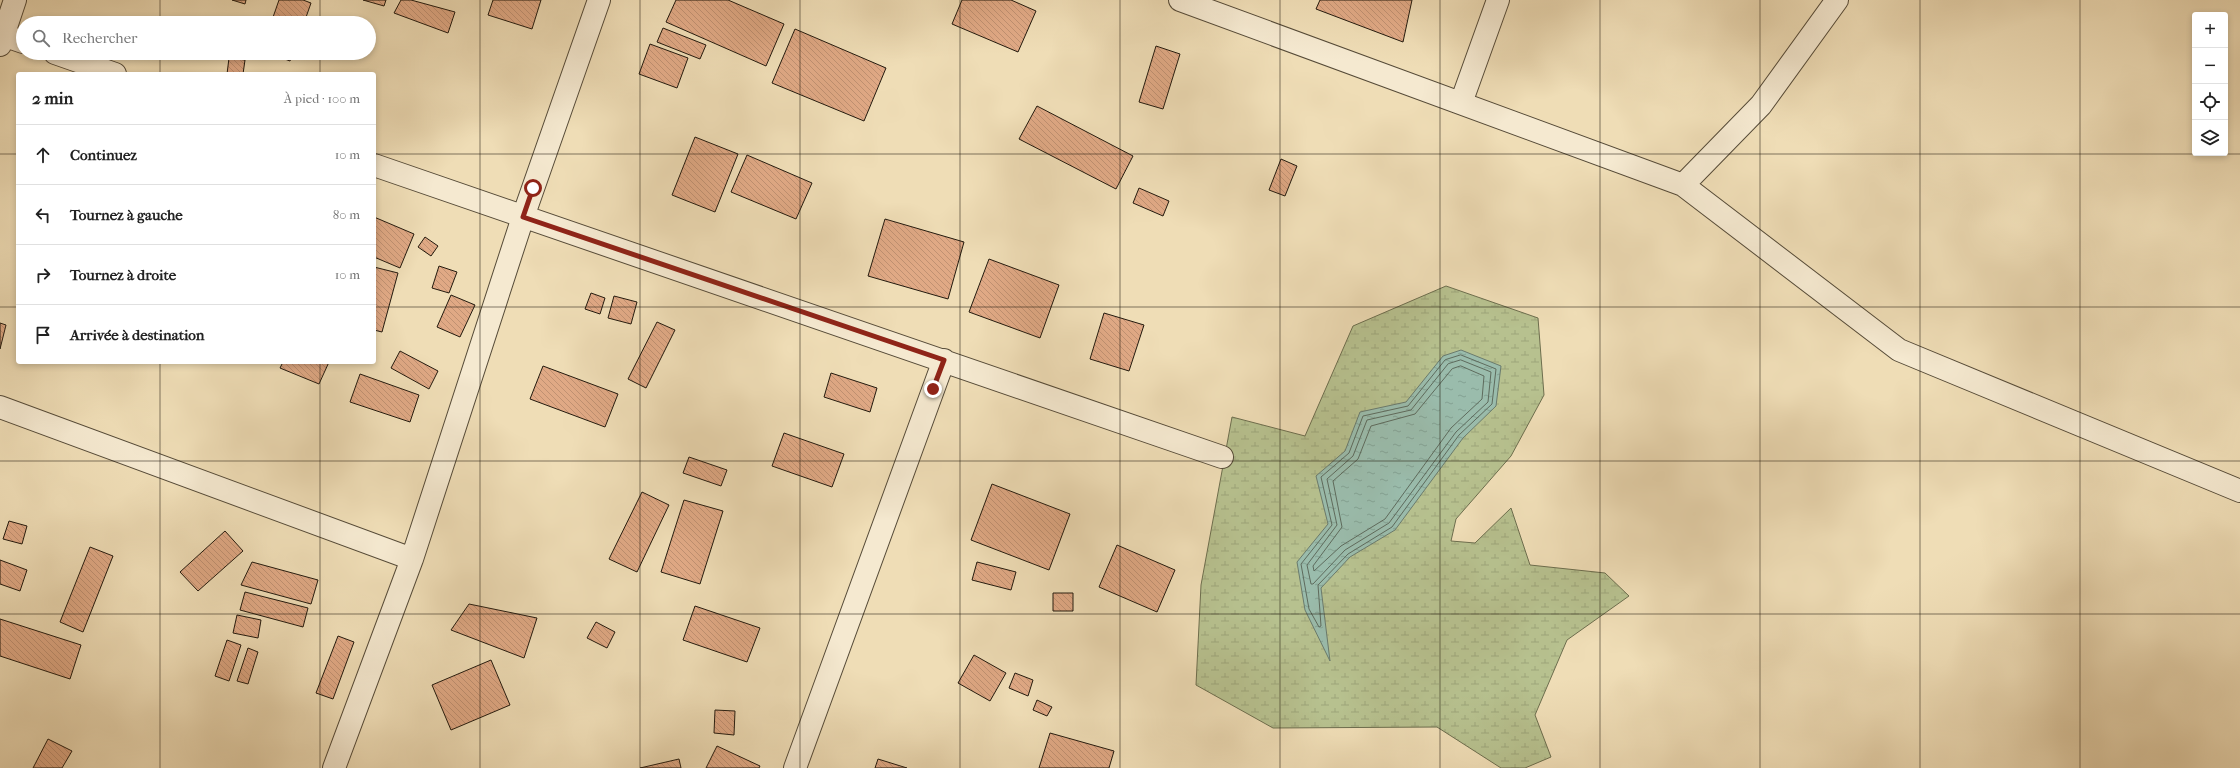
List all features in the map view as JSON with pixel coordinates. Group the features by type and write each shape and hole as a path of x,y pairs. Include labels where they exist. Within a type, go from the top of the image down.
{"street":[{"path":"15,0 1,38 16,41"},
{"path":"334,768 412,559 523,217 599,0"},
{"path":"1180,0 1683,185 1899,350 2240,491"},
{"path":"1461,103 1498,0"},
{"path":"1683,185 1761,105 1837,0"},
{"path":"75,60 109,72"},
{"path":"376,166 944,360 1222,457"},
{"path":"795,768 944,360"},
{"path":"0,407 412,559"}],"green space":[{"path":"1446,286 1538,318 1544,395 1511,456 1456,519 1451,541 1475,543 1511,508 1530,565 1605,573 1629,596 1567,640 1535,715 1551,757 1525,768 1501,768 1437,727 1273,728 1196,685 1201,585 1232,417 1305,436 1353,326"}],"water":[{"path":"1461,350 1501,366 1496,406 1463,438 1395,530 1350,557 1321,588 1330,661 1305,610 1297,562 1328,524 1316,476 1345,451 1360,412 1406,402 1443,356"}],"building":[{"path":"232,0 246,0 245,4"},
{"path":"279,0 303,0 311,3 306,16 273,16"},
{"path":"363,0 386,0 384,6"},
{"path":"401,0 411,0 455,12 448,33 394,13"},
{"path":"493,0 541,0 532,29 488,15"},
{"path":"676,0 728,0 784,24 766,66 666,22"},
{"path":"962,0 1011,0 1036,11 1018,52 952,24"},
{"path":"1320,0 1412,0 1403,42 1316,9"},
{"path":"663,28 706,45 700,59 657,42"},
{"path":"795,29 886,68 864,121 772,83"},
{"path":"650,44 688,58 677,88 639,74"},
{"path":"1156,46 1180,54 1163,109 1139,102"},
{"path":"229,60 245,60 243,72 227,72"},
{"path":"1037,106 1133,156 1116,189 1019,139"},
{"path":"695,137 738,154 715,212 672,195"},
{"path":"747,155 812,183 796,219 731,192"},
{"path":"1281,159 1297,166 1285,196 1269,190"},
{"path":"1139,188 1169,201 1163,216 1133,203"},
{"path":"376,218 414,234 400,268 376,258"},
{"path":"885,219 964,242 948,299 868,276"},
{"path":"425,237 438,246 431,256 418,247"},
{"path":"989,259 1059,285 1040,338 969,312"},
{"path":"439,266 457,272 449,293 432,288"},
{"path":"376,268 398,273 382,332 376,330"},
{"path":"591,293 605,298 600,314 585,309"},
{"path":"451,295 475,305 460,337 437,327"},
{"path":"614,296 637,302 631,324 608,318"},
{"path":"1104,313 1144,325 1129,371 1090,359"},
{"path":"657,322 675,330 646,388 628,379"},
{"path":"0,323 6,325 0,349"},
{"path":"400,351 438,371 429,389 391,368"},
{"path":"282,364 328,364 319,384 280,368"},
{"path":"543,366 618,394 605,427 530,399"},
{"path":"831,373 877,388 870,412 824,397"},
{"path":"360,374 419,395 410,422 350,402"},
{"path":"784,433 844,454 832,487 772,466"},
{"path":"689,457 727,470 721,486 683,473"},
{"path":"992,484 1070,514 1049,570 971,540"},
{"path":"642,492 669,505 637,572 609,559"},
{"path":"684,500 723,511 700,584 661,572"},
{"path":"9,521 27,526 22,544 3,539"},
{"path":"225,531 243,551 198,591 180,572"},
{"path":"1117,545 1175,570 1157,612 1099,587"},
{"path":"90,547 113,556 83,632 60,622"},
{"path":"0,560 27,570 20,591 0,584"},
{"path":"252,562 318,580 311,604 241,585"},
{"path":"977,562 1016,572 1011,590 972,580"},
{"path":"245,592 308,608 303,627 240,610"},
{"path":"1053,593 1073,593 1073,611 1053,611"},
{"path":"469,604 537,618 524,658 451,630"},
{"path":"695,606 760,628 747,662 683,640"},
{"path":"237,615 261,620 258,638 233,633"},
{"path":"0,619 81,645 70,679 0,656"},
{"path":"596,622 615,632 607,648 587,638"},
{"path":"338,636 354,642 333,699 316,693"},
{"path":"227,640 241,645 229,681 215,676"},
{"path":"248,648 258,652 248,684 237,681"},
{"path":"974,655 1006,673 990,701 958,683"},
{"path":"491,660 510,705 451,730 432,685"},
{"path":"1015,673 1033,680 1028,696 1009,688"},
{"path":"1037,700 1052,707 1047,716 1033,710"},
{"path":"715,710 735,711 734,735 714,733"},
{"path":"1050,733 1114,751 1109,768 1039,768"},
{"path":"48,739 72,751 62,768 33,768"},
{"path":"717,746 760,766 759,768 706,768"},
{"path":"679,759 681,768 640,768"},
{"path":"878,759 907,768 875,768"}],"route":[{"path":"533,188 523,217 944,360 933,389"}]}
